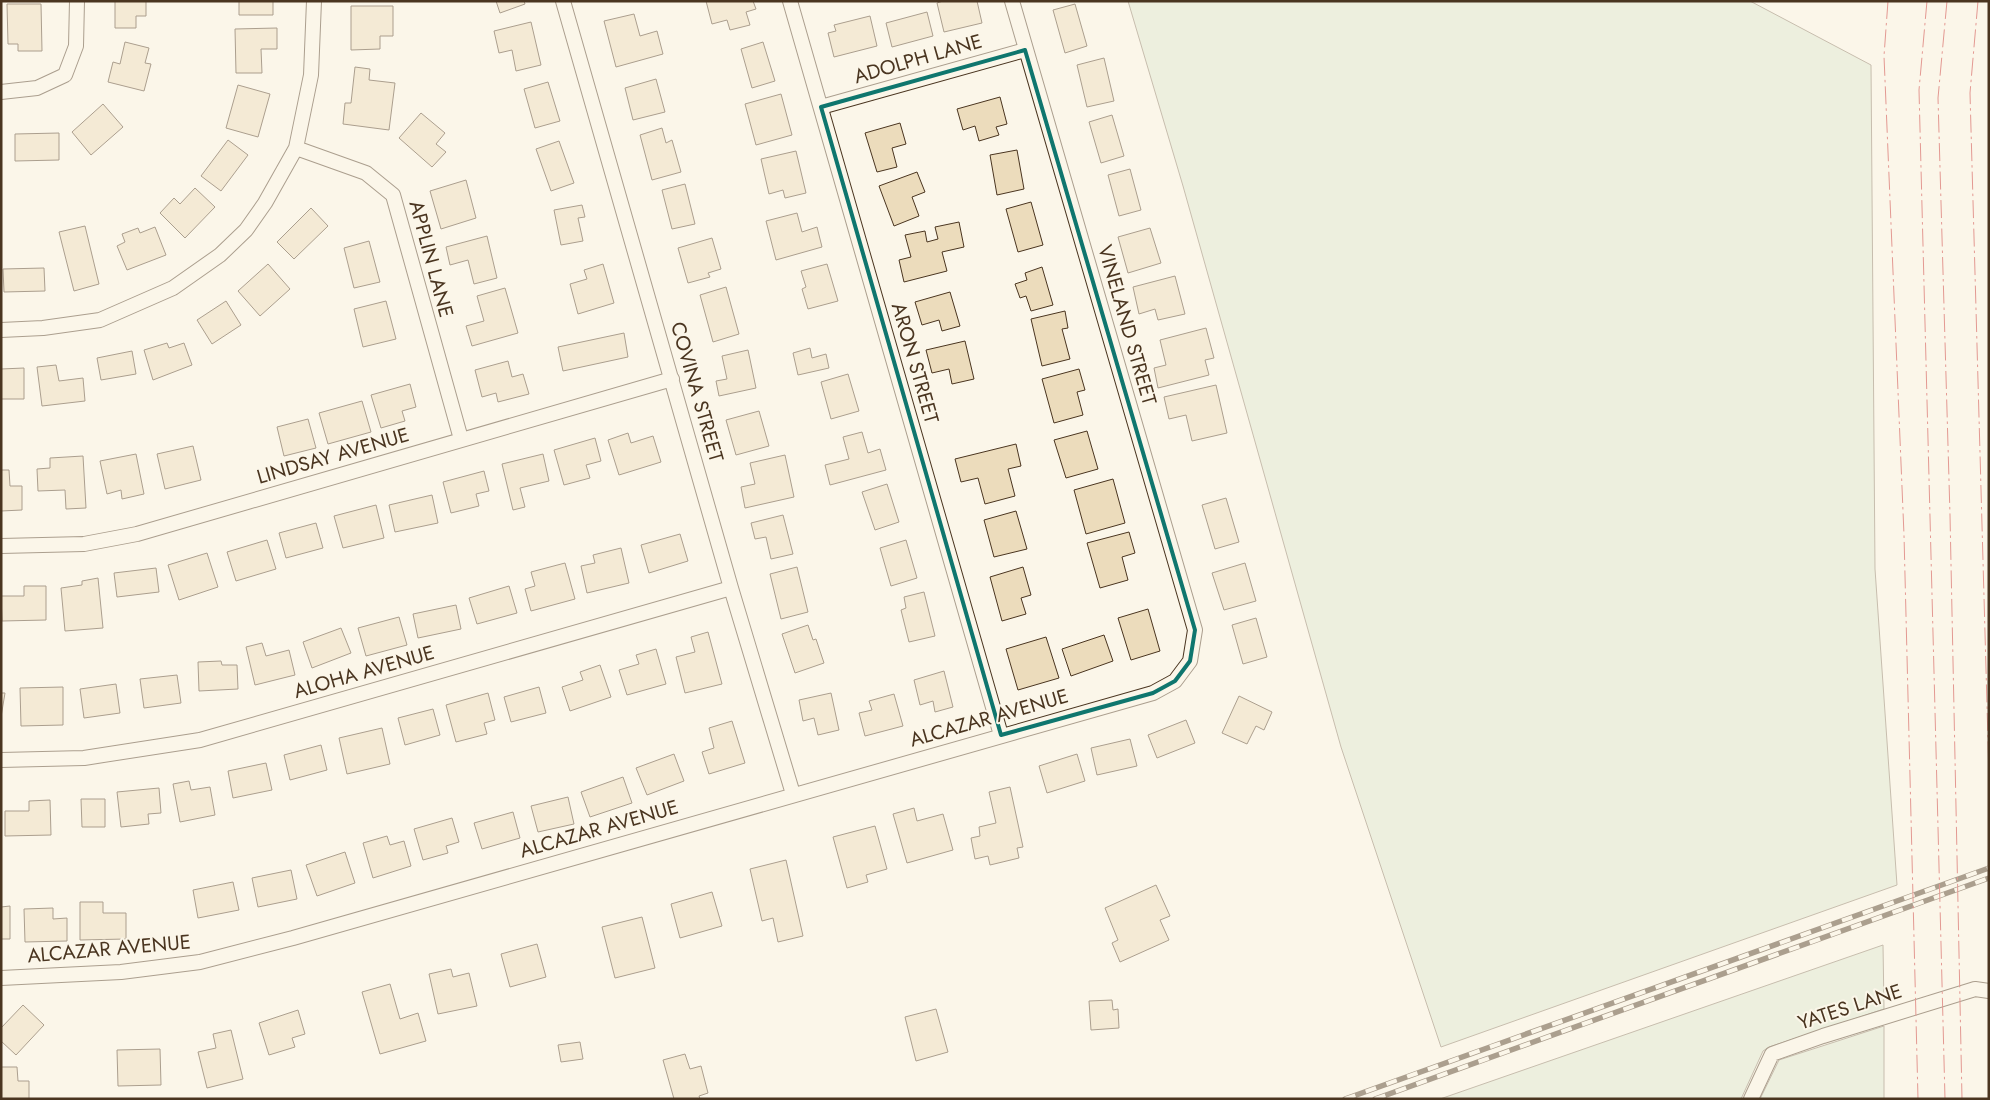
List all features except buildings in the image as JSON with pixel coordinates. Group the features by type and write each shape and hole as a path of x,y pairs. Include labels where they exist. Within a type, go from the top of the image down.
{"street":[{"path":"1,92 37,88 65,75 76,46 77,1"},
{"path":"1,330 43,328 100,320 173,288 220,255 246,230 264,204 296,148 311,75 314,1"},
{"name":"COVINA STREET","path":"563,1 731,588 793,794"},
{"name":"ARON STREET","path":"790,1 1001,735"},
{"name":"VINELAND STREET","path":"1012,1 1195,630 1190,661"},
{"name":"ADOLPH LANE","path":"821,107 1026,50"},
{"name":"APPLIN LANE","path":"296,148 366,174 393,195 460,439"},
{"name":"LINDSAY AVENUE","path":"1,546 84,544 137,534 672,379"},
{"name":"ALOHA AVENUE","path":"1,760 84,758 200,740 731,588"},
{"name":"ALCAZAR AVENUE","path":"1,978 121,972 200,962 309,934 793,794 1153,693 1175,680 1190,661"},
{"name":"YATES LANE","path":"1750,1099 1772,1054 1823,1036 1975,989 1989,991"}],"highlighted area":[{"path":"1025,50 1195,630 1190,661 1175,681 1153,693 1001,735 821,107"}],"green space":[{"path":"1128,1 1750,1 1871,65 1875,569 1897,885 1441,1047 1341,747 1183,186"},
{"path":"1883,945 1884,1009 1769,1047 1763,1051 1741,1099 1440,1099"},
{"path":"1884,1026 1884,1099 1760,1099 1779,1060"}],"railway":[{"path":"1345,1099 1989,868"},
{"path":"1375,1099 1989,878"}],"power":[{"path":"1888,1 1884,56 1904,535 1918,1099"},
{"path":"1927,1 1919,90 1945,1099"},
{"path":"1947,1 1938,98 1950,515 1962,1099"},
{"path":"1978,1 1970,93 1989,777"}]}
